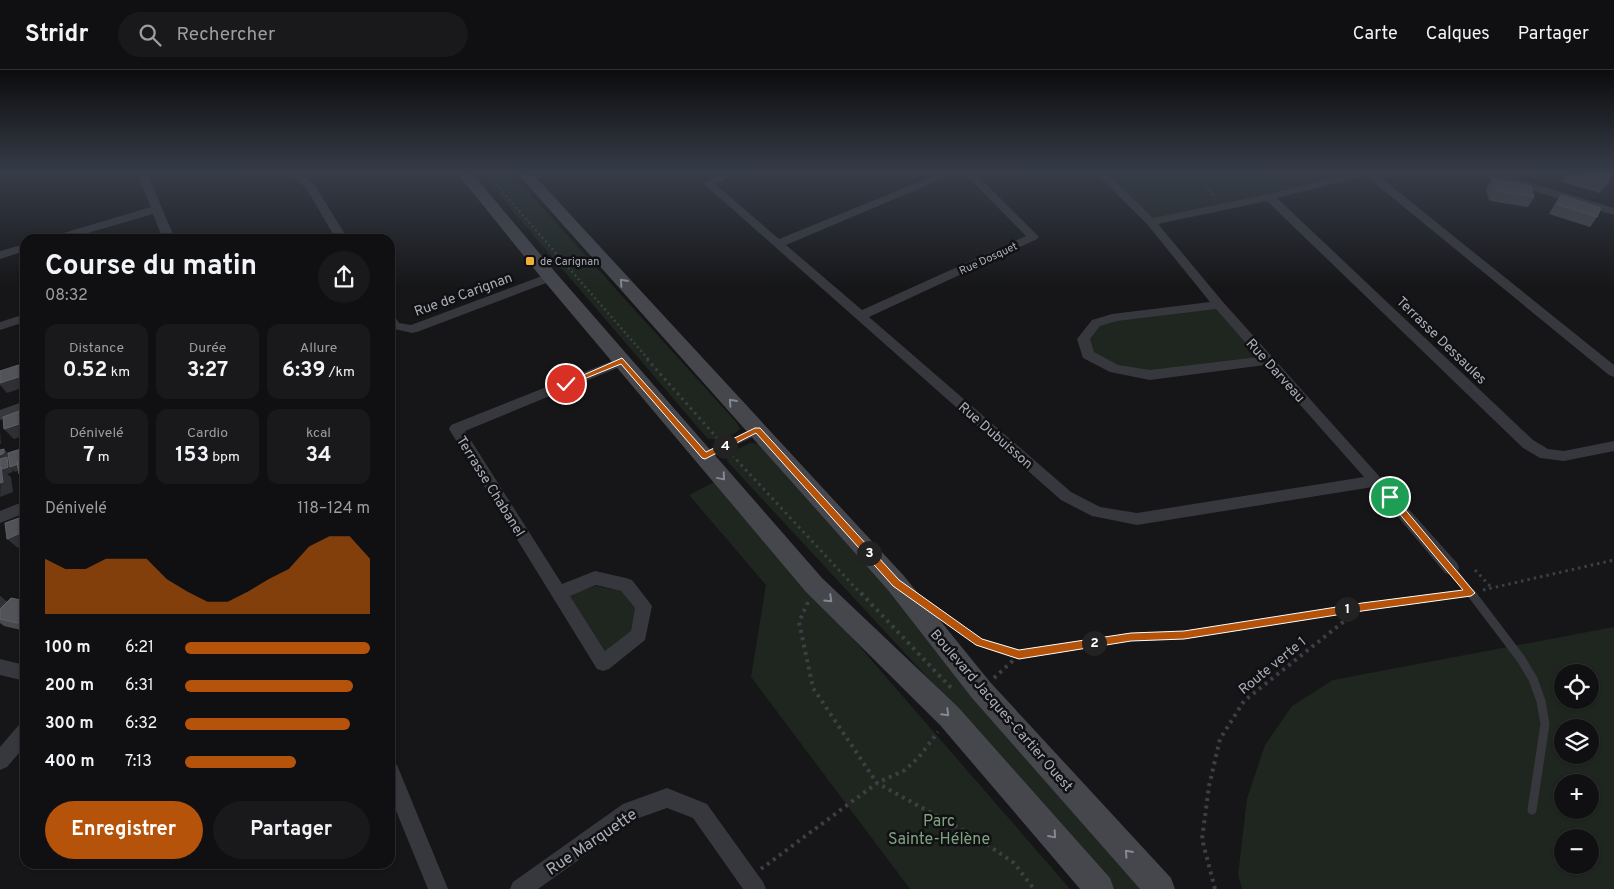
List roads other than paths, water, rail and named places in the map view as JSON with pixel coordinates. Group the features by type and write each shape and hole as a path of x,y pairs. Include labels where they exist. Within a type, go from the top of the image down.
{"main road":[{"path":"496,211 814,585 949,716 1099,889"},
{"name":"Boulevard Jacques-Cartier Ouest","path":"559,211 896,583 981,690 1160,889"}],"street":[{"path":"71,234 149,211"},
{"path":"158,211 167,234"},
{"path":"325,211 339,234"},
{"name":"Rue Dubuisson","path":"741,211 1066,496 1097,512 1137,519 1376,481"},
{"path":"777,244 857,211"},
{"name":"Rue Dosquet","path":"860,316 1033,237 1008,211"},
{"name":"Rue Darveau","path":"1140,211 1151,222 1219,306 1376,481 1451,568"},
{"path":"1151,222 1202,211"},
{"name":"Terrasse Dessaules","path":"1284,211 1528,444 1545,454 1564,456 1614,446"},
{"path":"1414,211 1614,372"},
{"path":"0,254 20,248"},
{"name":"Rue de Carignan","path":"395,326 412,328 550,277"},
{"path":"1219,306 1116,317 1096,323 1083,339 1088,355 1115,369 1150,375 1267,360"},
{"path":"0,326 20,320"},
{"name":"Terrasse Chabanel","path":"558,593 596,578 626,585 644,606 639,635 603,663 558,593 456,430 622,361"},
{"path":"0,415 20,408"},
{"path":"0,517 20,509"},
{"path":"0,667 20,672"},
{"path":"0,761 20,738"},
{"path":"395,784 438,889"},
{"name":"Rue Marquette","path":"520,889 630,811 667,798 700,811 752,884"}],"lane":[{"path":"705,456 758,430"},
{"path":"1451,568 1521,659 1533,679 1541,701 1545,724 1532,810"}],"place":[{"name":"de Carignan","path":"530,261"}],"park label":[{"name":"Parc Sainte-Hélène","path":"939,829"}]}
